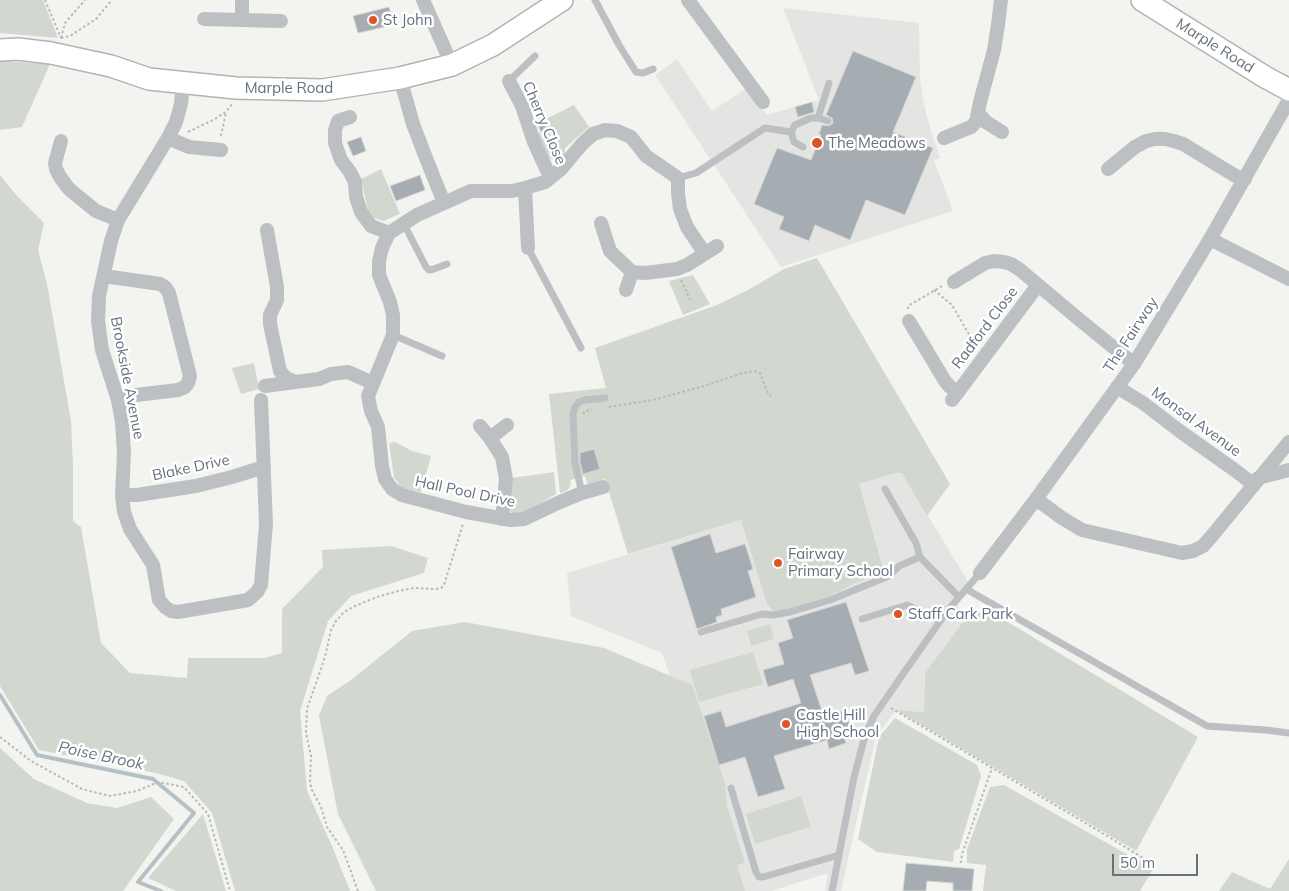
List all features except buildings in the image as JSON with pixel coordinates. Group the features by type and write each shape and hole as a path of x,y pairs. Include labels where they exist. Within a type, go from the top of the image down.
{"main road":[{"name":"Marple Road","path":"0,50 18,49 51,53 111,66 150,79 242,88 322,90 400,78 452,65 493,45 562,0"},
{"name":"Marple Road","path":"1152,3 1265,77 1289,90"}],"street":[{"path":"242,0 242,20"},
{"path":"423,0 452,65"},
{"path":"688,0 763,102"},
{"path":"944,138 971,127 976,122 994,50 1001,0"},
{"path":"204,19 281,21"},
{"path":"400,78 413,124 444,203"},
{"name":"Cherry Close","path":"509,81 522,106 534,142 550,177"},
{"name":"Brookside Avenue","path":"183,82 181,104 170,139 118,220 111,241 99,296 98,321 102,350 118,400 122,422 124,453 122,495 124,512 130,529 152,565 159,600 170,611 178,612 248,600 257,592 261,585 266,524 262,397 295,382"},
{"name":"The Fairway","path":"980,574 1134,364 1210,239 1289,100"},
{"path":"978,113 986,122 1002,132"},
{"path":"350,117 338,121 335,130 335,143 341,160 350,172 354,182 361,212 371,226 389,233 417,215 471,191 512,191 544,182 561,169 593,134 605,130 617,131 630,137 646,156 678,178 680,209 687,227 711,250 677,269 645,274 632,272 610,251 601,223"},
{"path":"170,139 189,147 221,148"},
{"path":"1108,169 1140,144 1155,139 1165,139 1183,144 1238,178 1245,179"},
{"path":"62,141 55,162 56,170 60,177 70,189 96,211 118,220"},
{"path":"525,188 528,248"},
{"path":"267,230 277,287 277,300 270,315 270,324 280,371 286,378 295,382 320,379 331,374 348,372 373,382"},
{"name":"Hall Pool Drive","path":"389,233 378,262 379,275 393,315 394,335 368,396 371,411 378,427 385,479 392,489 402,495 466,512 511,520 524,519 582,493 602,487"},
{"path":"1210,239 1289,278"},
{"name":"Radford Close","path":"954,282 967,268 994,261 1011,264 1134,364"},
{"path":"626,290 632,272"},
{"path":"104,276 160,284 165,287 169,293 190,376 184,388 178,390 136,395 118,400"},
{"name":"Radford Close","path":"912,330 955,396 1038,285"},
{"name":"Monsal Avenue","path":"1117,387 1143,403 1249,481 1256,482"},
{"path":"490,438 507,425"},
{"path":"480,426 502,457 506,479 502,519"},
{"path":"1036,499 1082,530 1182,554 1203,546 1289,442"},
{"name":"Blake Drive","path":"122,495 137,495 196,486 264,467"},
{"path":"1256,482 1289,470"}],"lane":[{"path":"595,0 636,72 642,73 653,69"},
{"path":"509,81 535,56"},
{"path":"818,118 830,82"},
{"path":"803,147 794,142 791,132 795,125 811,118 828,121"},
{"path":"678,178 696,173 765,128 791,132"},
{"path":"404,224 429,270 447,264"},
{"path":"528,248 581,348"},
{"path":"394,335 442,356"},
{"path":"582,493 575,463 573,414 579,402 605,398"},
{"path":"885,489 916,543 920,557 959,597"},
{"path":"700,632 762,614 773,615 790,612 830,600 889,576 899,566 920,557"},
{"path":"832,891 854,777 865,736 874,716 940,621 980,574"},
{"path":"966,589 1207,726 1289,733"},
{"path":"862,619 908,605 940,621"},
{"path":"731,788 759,877 763,878 839,855"}],"path":[{"path":"45,0 61,38"},
{"path":"61,38 65,23 85,0"},
{"path":"61,38 70,36 96,19 112,0"},
{"path":"170,139 213,120 226,112 242,88"},
{"path":"221,148 226,112"},
{"path":"677,269 690,300"},
{"path":"912,330 908,306 943,285 954,282"},
{"path":"934,290 952,305 971,338 977,340 988,351"},
{"path":"602,408 653,400 754,371 757,371 761,376 771,396"},
{"path":"581,417 586,411 593,409"},
{"path":"358,891 343,850 328,827 310,783 311,756 306,733 307,709 325,657 331,630 336,620 349,609 398,591 414,588 436,589 444,585 466,512"},
{"path":"882,704 1156,866"},
{"path":"0,737 32,762 82,789 110,796 137,791 158,782 184,787 208,814 230,891"},
{"path":"961,863 962,854 992,768"}],"shaded area":[{"path":"0,0 43,0 58,38 0,33"},
{"name":"The Meadows","path":"783,8 919,23 920,79 923,100 940,158 934,160 953,211 781,267 655,75 677,59 712,111 747,88 767,115 819,100"},
{"path":"0,61 50,64 22,127 0,130"},
{"path":"574,105 589,127 565,148 565,154 558,160 551,159 547,156 538,134 550,127 546,119"},
{"path":"381,169 400,214 383,221 374,218 368,211 361,179"},
{"path":"0,175 17,196 44,223 38,250 47,284 71,421 73,521 81,527 101,643 130,673 187,678 188,658 265,658 282,653 282,609 323,567 322,550 391,546 428,558 424,573 351,596 328,621 300,711 307,791 350,891 235,891 212,813 184,781 156,773 39,750 0,686"},
{"path":"817,258 950,484 927,516 902,473 859,484 884,572 855,583 828,597 781,612 773,611 767,604 741,520 628,554 605,479 588,484 585,476 570,480 569,488 560,493 549,394 606,388 595,348 717,305 784,269"},
{"path":"693,275 710,304 683,315 669,281"},
{"path":"254,363 259,389 241,394 232,368"},
{"path":"395,442 412,451 431,456 421,492 403,488 394,477 389,443"},
{"path":"554,472 556,494 530,510 514,514 510,511 512,478"},
{"path":"896,473 902,473 970,585 954,604 969,614 925,673 924,712 896,710 876,737 841,891 825,891 828,873 771,891 743,891 662,653 571,616 567,573"},
{"path":"988,610 1198,737 1136,851 896,710 924,712 925,673 969,614"},
{"path":"465,622 604,648 692,685 725,783 727,806 745,863 737,865 745,891 376,891 338,814 319,716 327,696 351,680 412,631"},
{"path":"770,624 774,639 751,646 747,631"},
{"path":"753,652 763,684 699,702 690,670"},
{"path":"895,718 977,765 981,776 959,849 954,851 953,862 877,852 858,839 879,737"},
{"path":"0,748 34,779 87,803 117,808 151,797 174,819 123,891 0,891"},
{"path":"1004,785 1153,869 1140,891 983,891 986,865 967,863 967,849 990,787"},
{"path":"801,796 811,827 755,844 746,814"},
{"path":"203,814 226,891 176,891 148,878"},
{"path":"1289,859 1289,891 1219,891 1232,872 1270,889"}],"waterway":[{"name":"Poise Brook","path":"0,695 37,755 153,779 194,813 138,882 161,891"}],"place":[{"name":"St John","path":"373,20"},
{"name":"The Meadows","path":"817,143"},
{"name":"Fairway Primary School","path":"778,563"},
{"name":"Staff Cark Park","path":"898,614"},
{"name":"Castle Hill High School","path":"786,724"}]}
